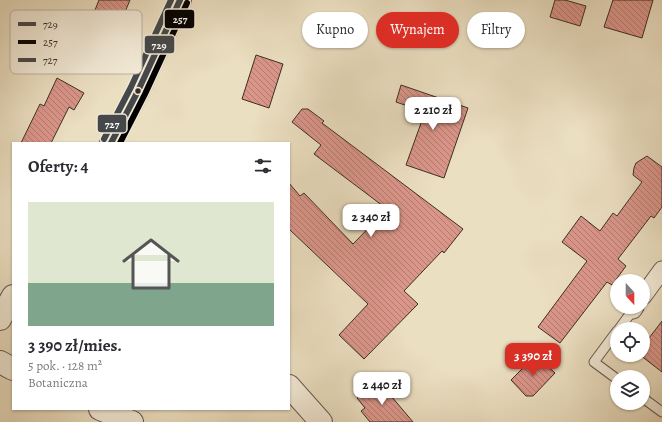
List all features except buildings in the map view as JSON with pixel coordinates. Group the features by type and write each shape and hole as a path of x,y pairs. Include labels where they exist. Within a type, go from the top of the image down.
{"street":[{"path":"112,142 138,91 180,0"},
{"path":"650,286 662,270"},
{"path":"0,319 12,298"},
{"path":"0,362 12,368"},
{"path":"290,387 321,422"},
{"path":"102,410 132,422"}],"lane":[{"path":"610,341 594,362 610,374"},
{"path":"650,403 662,412"}],"transit line":[{"name":"727","path":"142,63 171,0"},
{"name":"729","path":"112,142 138,91 180,0"},
{"name":"257","path":"121,142 145,94 187,3"},
{"name":"727","path":"104,139 137,74"}]}
